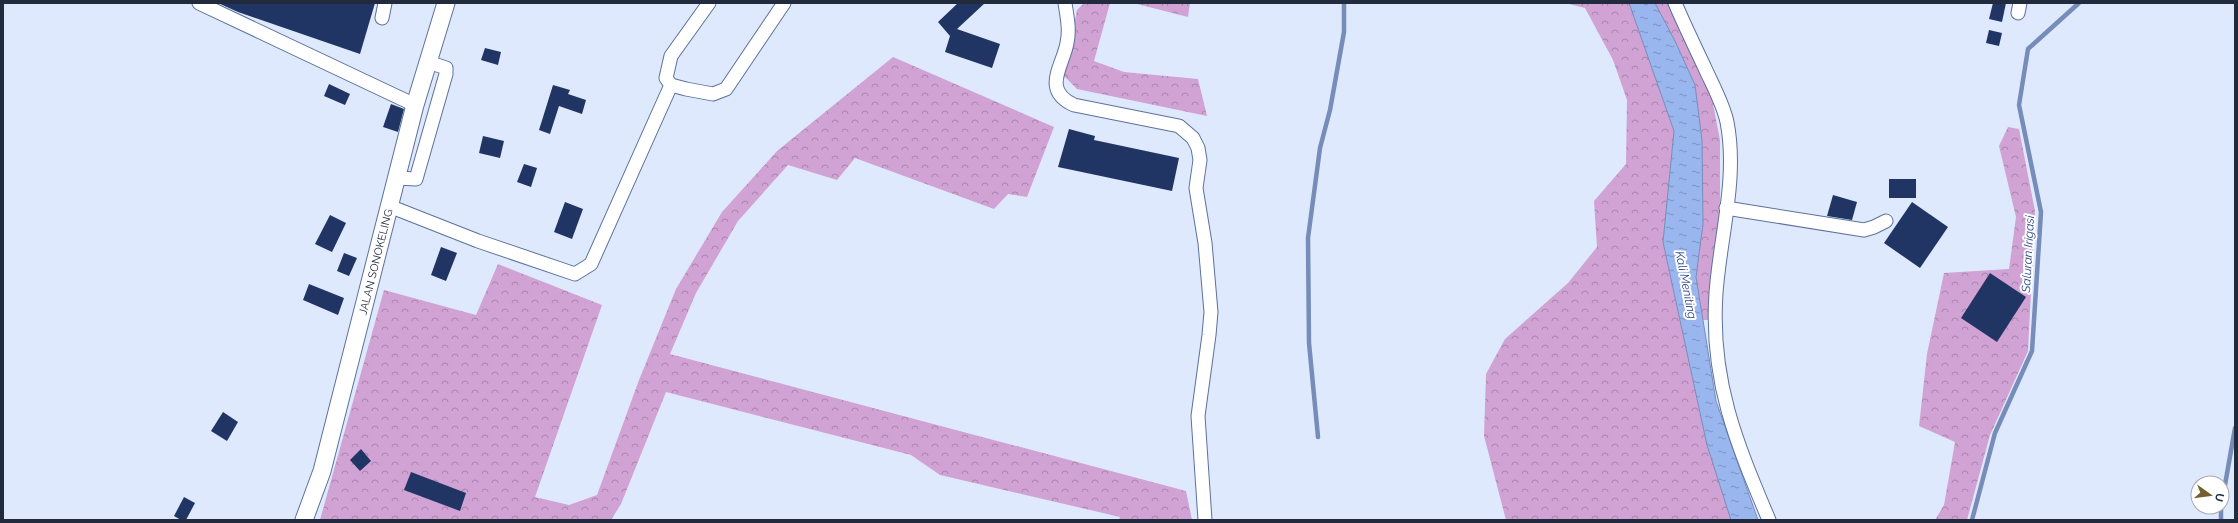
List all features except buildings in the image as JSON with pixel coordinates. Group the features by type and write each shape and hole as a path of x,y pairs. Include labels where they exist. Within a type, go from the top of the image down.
{"street":[{"path":"199,3 415,104"},
{"path":"382,18 385,3"},
{"name":"JALAN SONOKELING","path":"304,520 322,471 415,104 446,3"},
{"path":"709,3 671,56 666,78 671,85 713,94 726,89 784,3"},
{"path":"1065,3 1069,33 1067,44 1057,70 1056,80 1058,89 1063,97 1074,105 1179,126 1193,138 1198,148 1200,160 1196,193 1205,243 1211,306 1210,335 1198,416 1205,520"},
{"path":"1675,3 1714,86 1727,120 1731,161 1715,320 1721,386 1741,452 1769,520"},
{"path":"396,178 416,179 446,74 446,68 428,62"},
{"path":"390,206 478,241 575,274 591,264 671,85"},
{"path":"1726,208 1864,230 1874,227 1886,220"}],"green space":[{"path":"1084,3 1110,3 1094,61 1124,72 1198,79 1207,116 1077,89 1064,76 1077,10"},
{"path":"1133,3 1190,3 1188,17"},
{"path":"1565,3 1629,3 1674,131 1663,242 1707,445 1731,520 1506,520 1484,436 1486,374 1505,339 1568,283 1597,247 1594,201 1626,164 1627,100 1613,60 1585,8"},
{"path":"1655,3 1668,3 1712,99 1720,140 1720,201 1710,320 1703,320 1696,276 1703,224 1702,140 1695,85 1675,41"},
{"path":"893,57 1054,127 1027,197 1008,194 994,209 855,158 837,180 788,165 738,221 696,293 670,354 1186,491 1192,520 1119,520 1120,517 940,475 911,455 666,392 621,504 611,520 320,520 384,290 476,315 498,264 602,305 535,497 569,505 597,495 639,380 676,289 722,212 777,151"},
{"path":"2008,127 2019,129 2035,211 2028,351 1990,435 1967,520 1935,520 1944,505 1955,442 1919,426 1927,354 1944,273 2009,269 2016,217 1999,146"}],"water":[{"name":"Kali Meniting","path":"1629,3 1655,3 1675,41 1695,85 1702,140 1703,224 1696,277 1716,401 1758,520 1731,520 1707,445 1663,242 1674,131"}],"waterway":[{"path":"1318,437 1309,343 1308,238 1320,148 1330,110 1344,32 1344,3"},
{"name":"Saluran Irigasi","path":"1972,520 1995,433 2032,351 2041,212 2019,105 2028,49 2079,3"},
{"name":"Saluran Irigasi","path":"2227,475 2235,428"},
{"name":"Saluran Irigasi","path":"2221,515 2221,520"}]}
